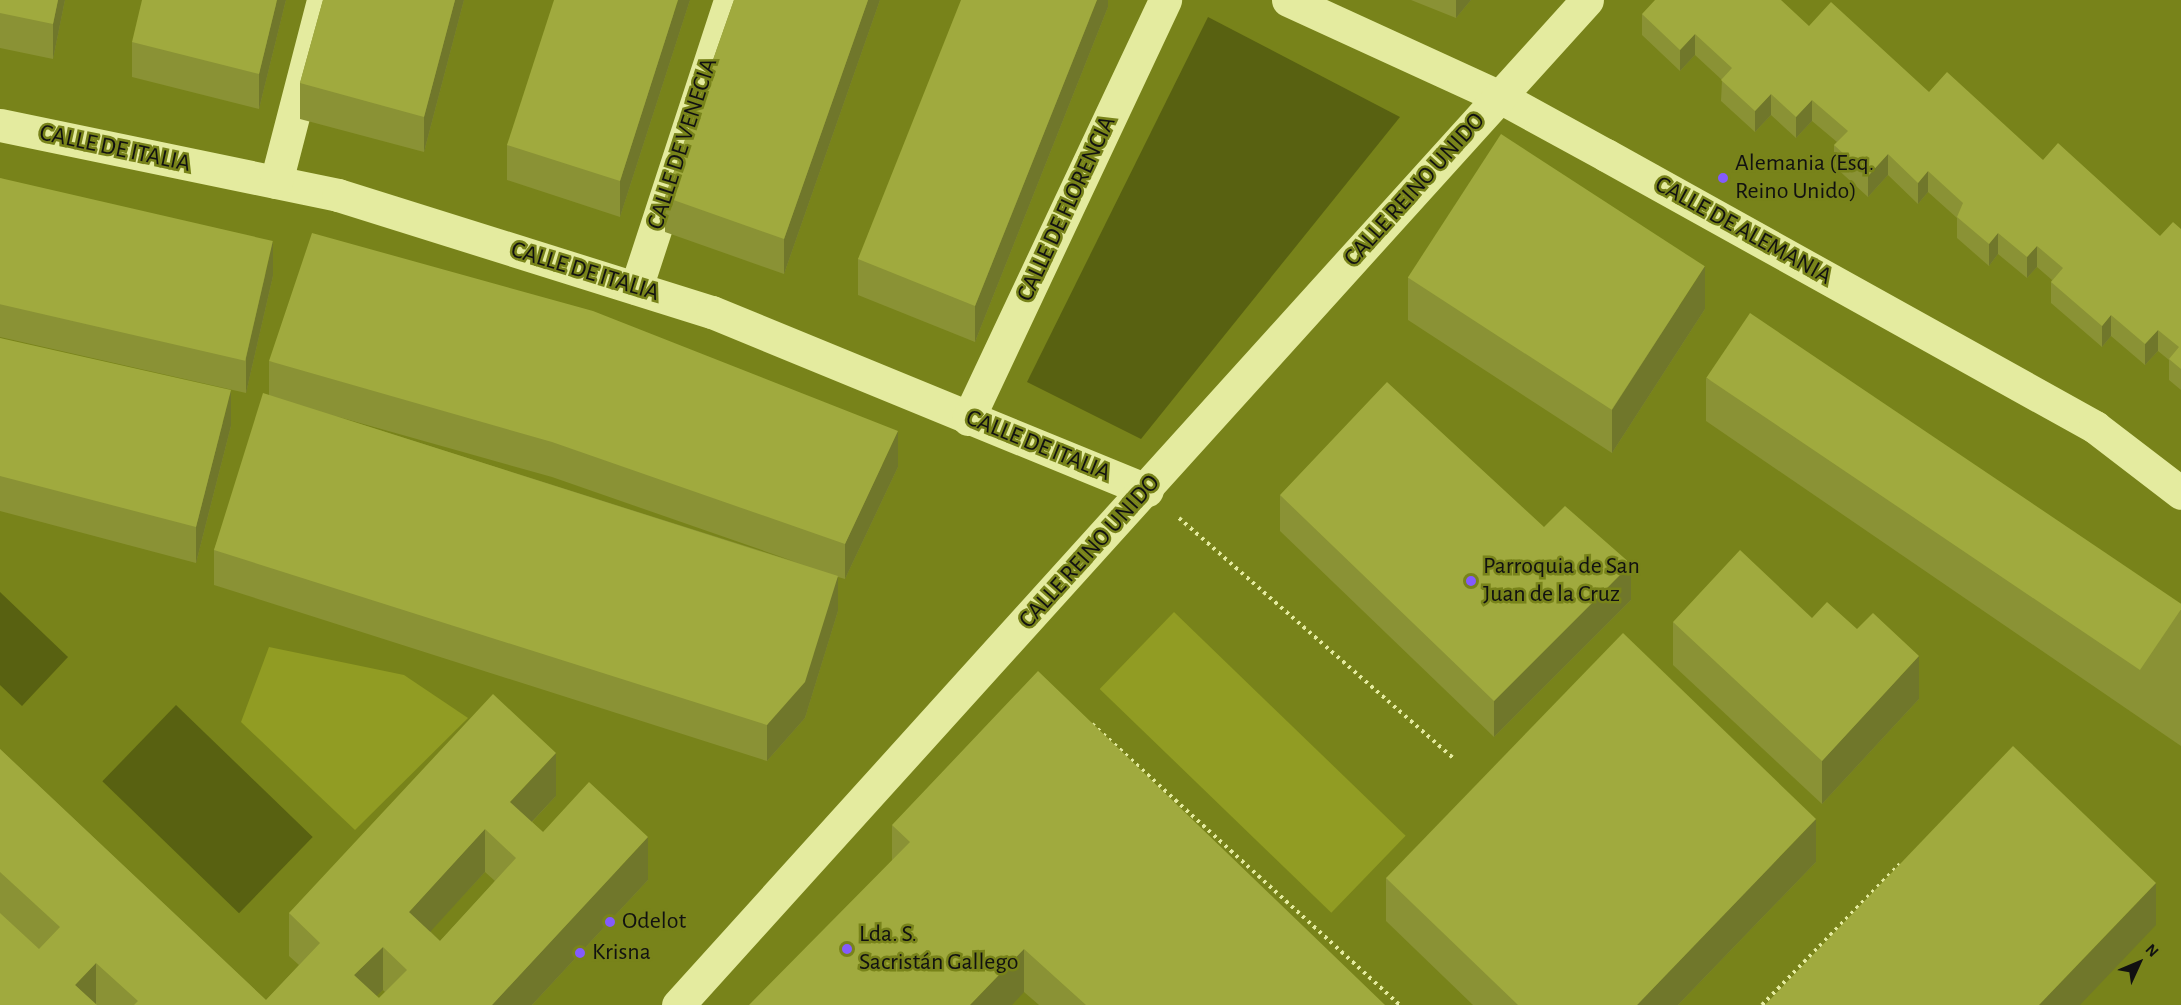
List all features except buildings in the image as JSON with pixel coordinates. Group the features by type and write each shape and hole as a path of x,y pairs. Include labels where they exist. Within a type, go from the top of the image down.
{"street":[{"path":"276,182 323,0"},
{"name":"CALLE DE VENECIA","path":"636,288 730,0"},
{"name":"CALLE DE FLORENCIA","path":"968,419 1165,0"},
{"name":"CALLE DE ALEMANIA","path":"1288,0 1500,97 2095,427 2181,493"},
{"name":"CALLE REINO UNIDO","path":"678,1005 1147,490 1587,0"},
{"name":"CALLE DE ITALIA","path":"0,125 338,195 712,312 968,419 1147,490"}],"path":[{"path":"1147,490 1455,760"},
{"path":"1084,717 1400,1005"},
{"path":"1762,1005 1903,861"}],"shaded area":[{"path":"1208,17 1400,117 1141,439 1027,382"},
{"path":"0,592 68,657 22,706 0,685"},
{"path":"1174,612 1406,836 1331,913 1100,689"},
{"path":"269,647 404,675 468,718 355,830 241,722"},
{"path":"176,705 313,837 239,913 102,781"}],"place":[{"name":"Alemania (Esq. Reino Unido)","path":"1723,178"},
{"name":"Parroquia de San Juan de la Cruz","path":"1471,581"},
{"name":"Odelot","path":"610,922"},
{"name":"Lda. S. Sacristán Gallego","path":"847,949"},
{"name":"Krisna","path":"580,953"}]}
